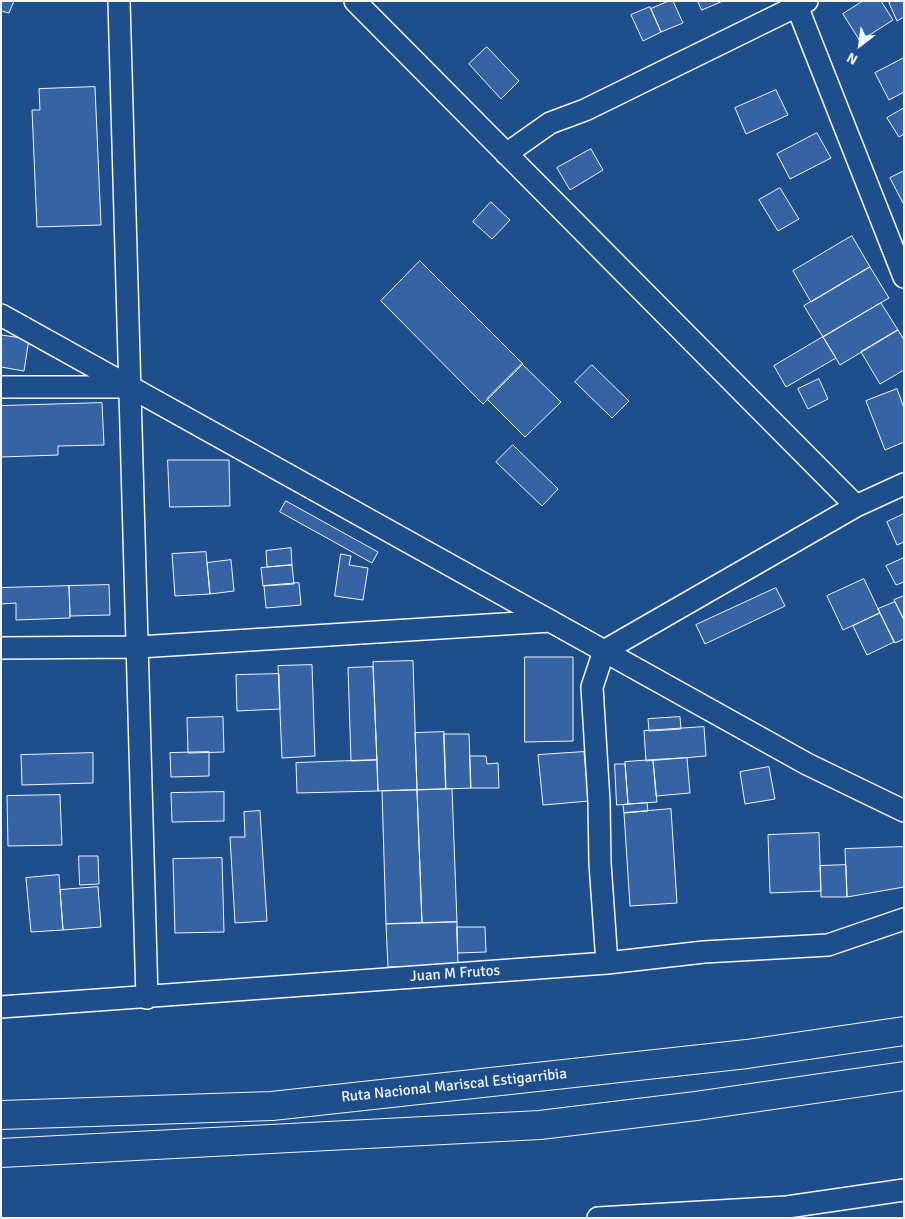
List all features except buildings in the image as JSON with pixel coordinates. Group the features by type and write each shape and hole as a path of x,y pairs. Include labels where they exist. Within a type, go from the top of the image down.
{"highway":[{"name":"Ruta Nacional Mariscal Estigarribia","path":"1,1115 272,1106 746,1054 904,1031"},
{"path":"1,1153 540,1125 696,1106 904,1076"}],"street":[{"path":"119,1 139,646 147,998"},
{"path":"355,1 856,506"},
{"path":"506,154 550,123 584,110 800,3 904,277"},
{"path":"1,315 807,764 904,811"},
{"path":"1,387 130,387"},
{"path":"607,963 600,863 599,802 592,688 604,651 856,506 904,484"},
{"path":"1,648 139,646 551,621"},
{"name":"Juan M Frutos","path":"1,1007 147,998 607,963 704,952 828,944 904,919"},
{"path":"598,1218 786,1213 904,1190"}]}
